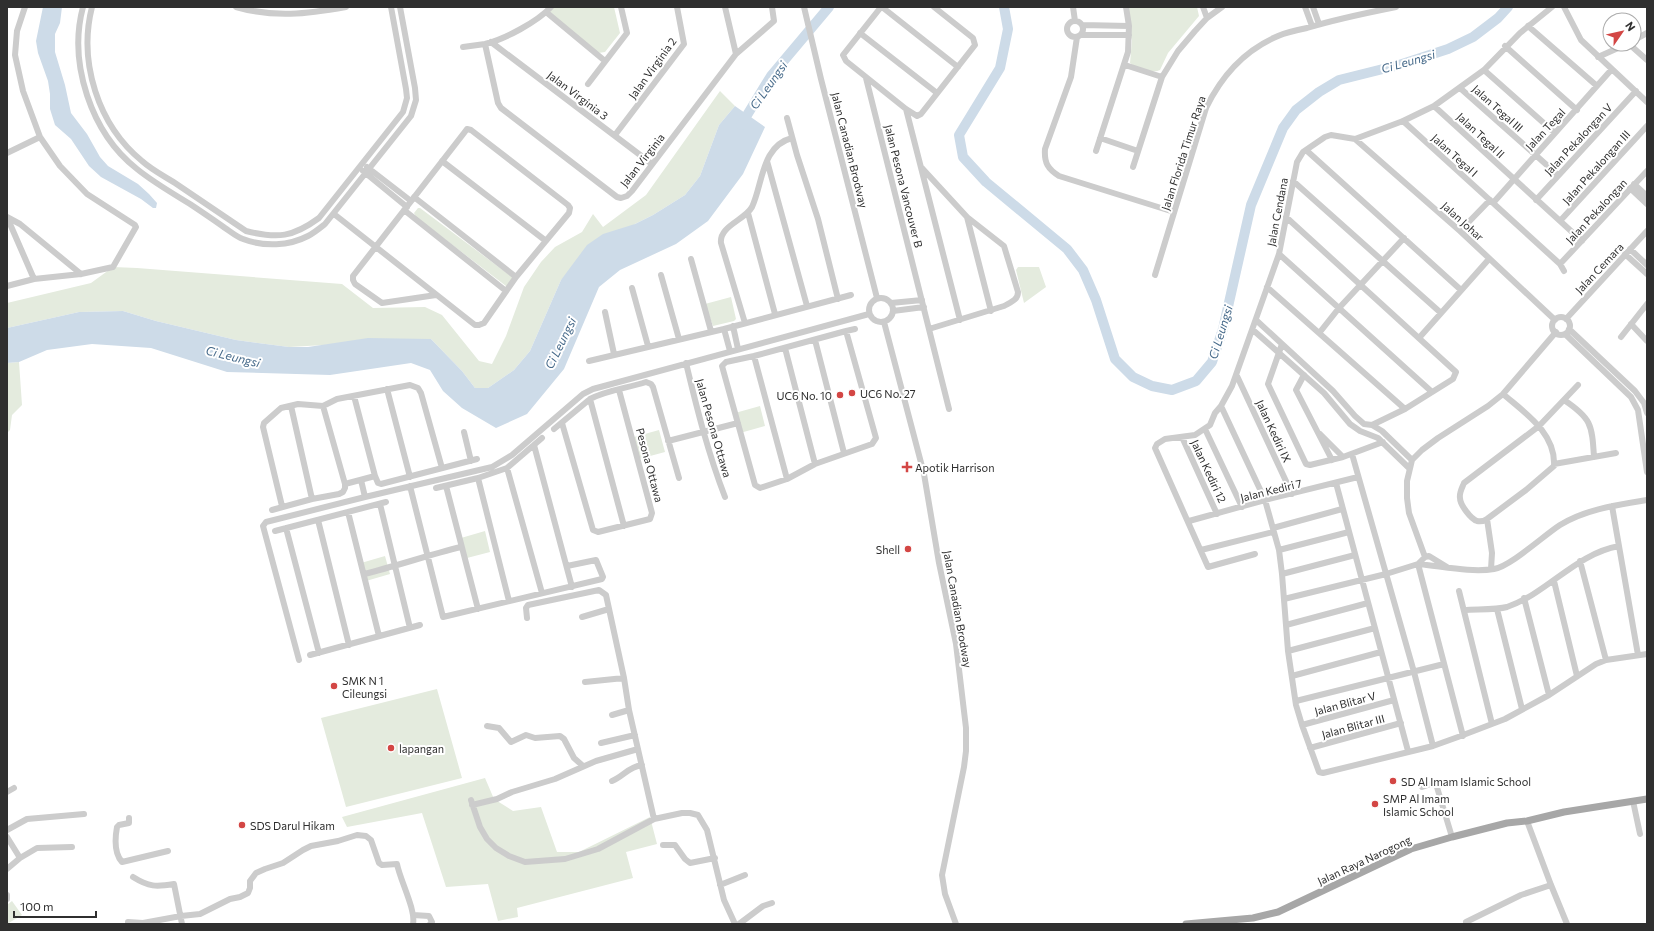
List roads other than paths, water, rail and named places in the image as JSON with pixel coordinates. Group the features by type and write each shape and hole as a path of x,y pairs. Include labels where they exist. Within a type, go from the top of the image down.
{"main road":[{"name":"Jalan Raya Narogong","path":"1186,924 1226,922 1278,912 1400,854 1452,837 1507,823 1528,821 1564,812 1647,799"}],"street":[{"path":"7,286 34,279 81,274 113,267 136,227 136,225 87,194 60,166 40,137 22,91 15,55 17,31 25,7"},
{"path":"83,7 79,50 83,82 93,110 104,132 119,151 136,168 242,239 263,244 287,244 309,236 326,224 411,116 416,100 415,88 400,7"},
{"path":"92,7 88,50 92,80 101,106 112,127 125,145 142,161 246,231 264,235 285,235 304,229 319,218 403,112 407,98 406,89 391,7"},
{"path":"236,7 270,14 304,14 346,7"},
{"path":"463,47 488,43 521,28 546,12 551,7"},
{"path":"588,84 627,32 621,7"},
{"name":"Jalan Virginia 2","path":"615,135 684,44 677,7"},
{"path":"725,7 736,54"},
{"name":"Jalan Virginia","path":"488,43 499,106 617,197 621,198 627,196 736,54 774,21 772,7"},
{"name":"Jalan Canadian Brodway","path":"804,7 877,298"},
{"path":"934,7 973,38 975,45 958,67 937,93 920,115 915,115 906,109 866,78 844,58 843,55 882,7 958,67"},
{"path":"1073,7 1075,21"},
{"path":"1096,151 1128,52 1129,26 1126,7"},
{"path":"1203,7 1207,18"},
{"path":"1133,167 1162,77 1178,51 1207,18 1222,7"},
{"path":"1304,7 1312,26"},
{"path":"1313,7 1319,24"},
{"name":"Jalan Florida Timur Raya","path":"1155,275 1206,108 1215,90 1234,66 1262,45 1278,36 1319,24 1396,7"},
{"path":"1355,139 1403,121 1434,106 1484,70 1505,46 1552,7"},
{"path":"1564,7 1581,40 1647,102"},
{"path":"546,12 605,61"},
{"path":"1075,21 1082,25 1129,26"},
{"path":"1075,21 1070,23 1067,30 1070,35 1129,35"},
{"path":"1082,25 1084,30 1080,36 1071,77 1045,149 1046,164 1051,171 1059,176 1174,212"},
{"path":"1528,26 1597,86"},
{"path":"860,33 937,93"},
{"name":"Jalan Virginia 3","path":"488,43 615,135 652,164"},
{"path":"1505,46 1577,110"},
{"path":"1598,57 1610,52"},
{"path":"1638,52 1647,60"},
{"path":"1125,65 1162,77"},
{"path":"1484,70 1555,133"},
{"name":"Jalan Tegal","path":"1460,231 1514,179 1612,70"},
{"name":"Jalan Pesona Vancouver B","path":"866,78 949,409"},
{"name":"Jalan Tegal III","path":"1460,88 1558,175"},
{"name":"Jalan Pekalongan V","path":"1536,200 1636,91"},
{"name":"Jalan Tegal II","path":"1434,106 1582,241"},
{"name":"Jalan Pesona Vancouver B","path":"906,109 960,320"},
{"path":"787,118 818,219 838,299"},
{"name":"Jalan Tegal I","path":"1403,121 1560,264 1564,270"},
{"name":"Jalan Pekalongan III","path":"1560,222 1647,126"},
{"path":"334,214 376,247 436,295 475,324 479,325 484,323 516,277 569,214 570,208 471,130 467,129 376,247 353,276 355,284 382,303 436,295"},
{"name":"Jalan Cendana","path":"1205,429 1210,425 1215,413 1221,406 1237,376 1253,330 1279,254 1299,157 1325,136 1331,135 1355,139"},
{"path":"7,153 40,137"},
{"path":"745,322 721,239 725,231 748,213 753,205 767,161 773,150 778,144 792,138"},
{"path":"1100,138 1138,151"},
{"name":"Jalan Johar","path":"1355,139 1460,231 1555,320"},
{"path":"1306,150 1461,290"},
{"path":"442,161 546,241"},
{"path":"767,161 807,306"},
{"path":"360,166 409,204 516,277"},
{"name":"Jalan Pesona Vancouver B","path":"922,167 966,217 1004,246 1018,292 1018,296 1014,300 991,311 929,329"},
{"name":"Jalan Pekalongan","path":"1560,264 1647,171"},
{"path":"1293,181 1441,313"},
{"path":"1632,186 1647,196"},
{"path":"1632,186 1647,204"},
{"path":"409,204 506,291"},
{"path":"748,213 775,314"},
{"path":"7,217 20,224 81,274"},
{"path":"7,217 34,279"},
{"name":"Jalan Pesona Vancouver B","path":"966,217 991,311"},
{"path":"1286,217 1456,372 1452,379 1432,392 1405,409 1372,425"},
{"name":"Jalan Cemara","path":"1566,319 1647,231"},
{"path":"1320,332 1339,308 1404,238"},
{"path":"1628,252 1647,265"},
{"path":"1628,252 1647,274"},
{"path":"1279,254 1432,392"},
{"path":"691,259 711,332"},
{"path":"1419,338 1489,259"},
{"path":"661,275 679,339"},
{"path":"1267,287 1320,332 1405,409"},
{"path":"632,288 648,346"},
{"path":"589,361 724,329 745,322 851,295"},
{"path":"877,298 885,298 891,303 893,311 890,318 884,322 876,322 869,314 869,306 871,302 877,298"},
{"path":"891,303 922,300"},
{"path":"1622,337 1647,304"},
{"path":"893,311 924,307"},
{"path":"605,312 614,354"},
{"path":"299,660 264,526 269,520 492,467 512,455 588,392 600,386 869,314"},
{"path":"1560,317 1566,319 1569,323 1567,331 1560,334 1556,332 1552,325 1555,320 1560,317"},
{"path":"1256,320 1333,391 1355,416 1364,424 1372,425 1382,431 1412,460"},
{"name":"Jalan Canadian Brodway","path":"884,322 924,474 956,644 966,728 966,751 942,875 946,894 956,924"},
{"path":"1631,324 1647,341"},
{"path":"733,326 738,349"},
{"path":"724,329 730,351"},
{"path":"846,331 876,438 872,444 815,464 787,479 760,488 757,487 755,485 722,366 726,362 754,356 846,331 855,329"},
{"path":"1253,330 1324,393 1350,424 1360,431 1378,438 1409,468"},
{"path":"1567,331 1635,391 1646,403 1647,413"},
{"path":"1567,331 1631,397 1636,405 1647,472"},
{"path":"1425,557 1409,513 1407,492 1409,468 1412,460 1438,438 1488,406 1503,394 1556,332"},
{"path":"815,340 844,453"},
{"path":"1282,344 1268,384 1304,461 1310,465 1332,460 1383,442"},
{"path":"785,348 815,464"},
{"path":"754,356 787,479"},
{"name":"Jalan Pesona Ottawa","path":"686,363 703,433 725,497"},
{"path":"1304,375 1296,390 1332,460"},
{"name":"Jalan Kediri IX","path":"1237,376 1292,494"},
{"path":"554,429 590,399 606,392 620,390 646,382 651,384 653,387 679,478"},
{"path":"282,506 263,427 264,423 281,408 298,404 323,406 337,399 410,385 418,388 421,393 442,468"},
{"path":"1503,394 1540,426 1551,448 1554,466 1526,490 1487,519 1482,521 1473,518 1460,500 1464,483 1540,426 1578,385"},
{"path":"387,389 410,477"},
{"name":"Pesona Ottawa","path":"562,423 591,528 595,532 598,532 648,520 652,515 620,390"},
{"path":"354,396 376,476 378,482 381,484 474,460 464,432"},
{"path":"590,399 624,526"},
{"path":"1564,400 1587,418 1591,428 1594,456"},
{"path":"1636,405 1646,403"},
{"path":"291,406 312,499"},
{"path":"272,510 282,506 339,494 343,492 345,488 323,406"},
{"path":"1221,406 1265,500 1279,550 1288,651 1296,701 1302,725 1319,772 1323,773 1433,746 1463,736 1505,719 1549,695 1596,664 1606,660 1647,654"},
{"path":"668,441 738,424"},
{"path":"1242,507 1205,429 1196,435 1165,439 1156,444 1155,448 1189,521 1208,567 1255,554"},
{"path":"1318,432 1343,457"},
{"name":"Jalan Kediri 12","path":"1182,437 1217,514"},
{"path":"436,488 478,478 507,468 542,438"},
{"path":"534,445 572,587"},
{"path":"1554,464 1616,453"},
{"path":"1352,454 1414,672 1433,746"},
{"path":"507,468 542,593"},
{"path":"344,484 376,476"},
{"name":"Jalan Kediri 7","path":"1189,521 1358,477"},
{"path":"478,478 509,601"},
{"path":"361,480 365,497"},
{"path":"1336,483 1408,751"},
{"path":"410,486 426,556 443,617 542,593 600,581 603,577 596,560 566,566"},
{"path":"446,486 478,609"},
{"path":"1284,599 1386,574 1418,564 1478,570 1500,567 1572,518 1612,506 1647,500"},
{"path":"275,531 383,503 395,566 410,628"},
{"path":"1612,506 1638,655"},
{"path":"1201,550 1342,509"},
{"path":"348,512 379,636"},
{"path":"1487,519 1492,553 1491,569"},
{"path":"318,520 349,645"},
{"path":"286,528 319,653"},
{"path":"1279,550 1349,532"},
{"path":"1464,610 1497,609 1506,607 1554,581 1580,561 1598,551 1619,546"},
{"path":"364,574 461,547"},
{"path":"1282,574 1355,555"},
{"path":"1418,564 1425,557 1429,556 1447,567"},
{"path":"1580,561 1606,660"},
{"path":"1418,564 1463,736"},
{"path":"1554,581 1577,676"},
{"path":"527,618 526,608 528,605 599,590 603,591 607,598 624,678 629,710 654,819"},
{"path":"1458,591 1492,724"},
{"path":"1524,598 1549,695"},
{"path":"1286,625 1368,604"},
{"path":"582,617 609,609"},
{"path":"1497,609 1522,709"},
{"path":"310,655 420,625"},
{"path":"1288,651 1375,628"},
{"path":"1292,676 1381,652"},
{"path":"1296,701 1444,664"},
{"path":"585,682 624,678"},
{"name":"Jalan Blitar V","path":"1302,725 1394,700"},
{"path":"612,715 629,710"},
{"name":"Jalan Blitar III","path":"1310,748 1401,723"},
{"path":"486,726 499,728 511,742 526,735 535,738 560,736 564,739 574,758 583,766"},
{"path":"601,743 635,735"},
{"path":"638,749 583,766 555,779 512,792 497,799 472,803 487,839 496,848 509,856 525,862 565,858 598,849 654,819 686,813 698,815 707,830 724,900 735,924"},
{"path":"612,781 618,779 628,769 642,765"},
{"path":"1422,787 1434,783 1436,784 1452,837"},
{"path":"7,792 14,788"},
{"path":"1633,801 1640,834"},
{"path":"7,830 27,818 84,814"},
{"path":"129,818 129,823 118,825 117,827 116,845 120,860 122,862 168,850"},
{"path":"1528,821 1567,924"},
{"path":"128,922 143,924 181,916 200,914 230,899 247,894 250,888 250,881 256,873 283,863 311,846 338,841 357,835 366,836 371,840 379,863 382,865 397,864 398,873 413,915 413,924"},
{"path":"7,837 20,858"},
{"path":"662,845 676,845 685,859 690,863 715,858"},
{"path":"7,869 20,858 36,848 72,847"},
{"path":"720,885 745,874"},
{"path":"133,877 150,885 157,886 174,884 182,924"},
{"path":"1466,922 1521,895 1551,885"},
{"path":"739,924 763,906 772,903"},
{"path":"413,915 429,916 432,922 430,924"}],"water":[{"path":"43,7 62,7 60,23 55,34 55,52 65,85 71,113 87,134 100,157 108,166 138,184 157,203 156,208 153,208 141,199 101,177 89,166 71,139 55,125 50,109 48,81 38,53 36,41"},
{"path":"735,106 765,127 743,174 708,221 676,244 620,270 599,287 564,369 527,414 496,428 462,408 443,391 430,370 411,363 330,375 227,372 151,348 92,344 47,350 19,362 7,363 7,328 79,312 123,311 156,321 236,340 289,347 308,347 368,338 431,339 462,371 475,388 488,388 514,370 530,351 561,280 587,245 603,234 635,224 653,215 685,195 700,176 719,125"}],"waterway":[{"name":"Ci Leungsi","path":"741,125 771,76 829,7"},
{"name":"Ci Leungsi","path":"1004,7 1008,29 1000,68 959,135 963,157 986,182 1067,249 1083,270 1096,300 1115,359 1133,377 1152,386 1172,390 1196,381 1212,362 1223,329 1251,205 1283,128 1296,110 1319,92 1339,80 1399,65 1448,49 1473,37 1498,18 1508,7"}],"place":[{"name":"UC6 No. 27","path":"852,393"},
{"name":"UC6 No. 10","path":"840,395"},
{"name":"Apotik Harrison","path":"907,467"},
{"name":"Shell","path":"908,549"},
{"name":"SMK N 1 Cileungsi","path":"334,686"},
{"name":"lapangan","path":"391,748"},
{"name":"SD Al Imam Islamic School","path":"1393,781"},
{"name":"SMP Al Imam Islamic School","path":"1375,804"},
{"name":"SDS Darul Hikam","path":"242,825"}]}
